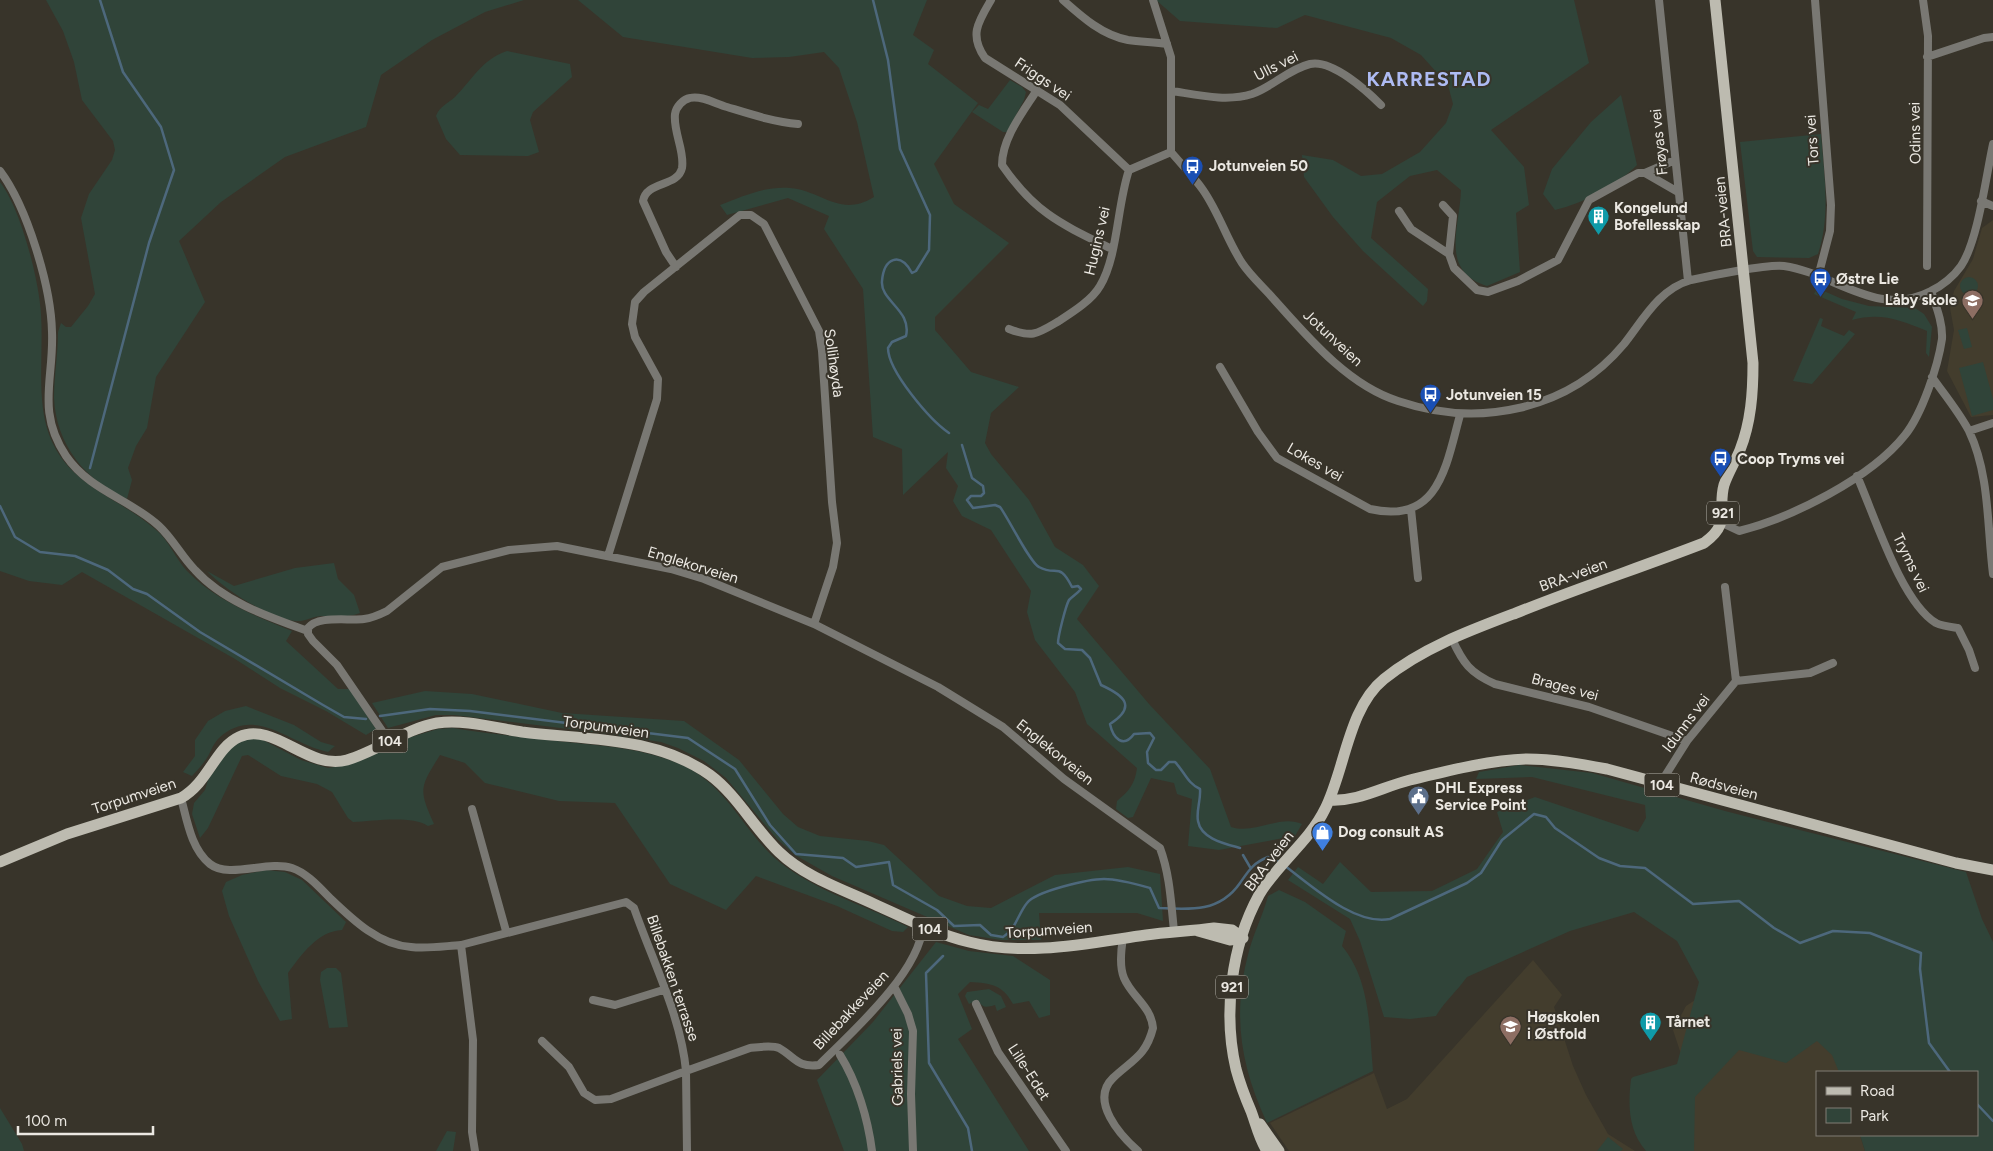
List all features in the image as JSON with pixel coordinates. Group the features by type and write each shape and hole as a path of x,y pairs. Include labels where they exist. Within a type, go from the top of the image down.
{"main road":[{"name":"BRA-veien","path":"1267,1151 1235,1065 1230,1017 1235,970 1242,938 1259,896 1314,827 1329,800 1353,730 1370,694 1393,672 1452,640 1536,605 1704,543 1712,538 1722,524 1724,486 1744,436 1753,393 1754,363 1715,0"},
{"name":"Torpumveien","path":"0,862 66,834 181,798 201,782 226,746 241,736 261,734 314,758 329,762 345,761 417,728 440,722 470,724 529,733 601,739 668,752 691,763 713,778 780,853 806,872 923,926 968,942 1002,949 1214,928 1232,930 1242,938"},
{"name":"Rødsveien","path":"1329,800 1355,800 1376,790 1413,780 1493,763 1526,759 1565,761 1607,769 1956,863 1993,870"},
{"name":"BRA-veien","path":"1251,1111 1278,1151"}],"street":[{"name":"Friggs vei","path":"990,0 980,19 976,36 978,47 985,58 1066,110 1129,170"},
{"path":"1063,0 1087,21 1113,36 1128,40 1167,44"},
{"path":"1129,170 1171,152 1172,68 1167,44 1152,0"},
{"name":"Frøyas vei","path":"1659,0 1688,281"},
{"name":"Tors vei","path":"1815,0 1831,204 1830,231 1818,277"},
{"name":"Odins vei","path":"1923,0 1928,36 1929,162 1927,266"},
{"path":"1927,57 1984,38 1993,37"},
{"name":"Ulls vei","path":"1172,91 1230,98 1252,93 1311,64 1327,66 1347,77 1365,88 1381,105"},
{"path":"1037,90 1021,115 1002,152 1002,165 1038,208 1060,223 1112,249"},
{"path":"676,267 666,252 643,201 648,191 674,178 681,171 682,162 675,121 676,111 682,102 690,98 700,98 756,115 798,124"},
{"name":"Jotunveien","path":"1171,152 1202,188 1227,238 1245,267 1284,311 1340,367 1364,384 1394,400 1426,410 1460,415 1513,410 1531,405 1564,390 1596,372 1620,349 1667,292 1688,281 1782,266 1818,277 1850,291 1877,298 1898,300 1916,297 1931,291 1947,281 1961,266 1973,238 1993,144"},
{"path":"1443,205 1453,216 1449,254 1454,268 1477,290 1488,292 1518,281 1558,260 1589,200 1638,173 1645,173 1675,160"},
{"name":"Hugins vei","path":"1009,329 1027,335 1045,329 1084,302 1100,288 1108,270 1124,186 1129,170"},
{"path":"0,171 15,193 24,211 47,298 52,332 47,390 49,411 56,438 66,457 83,477 95,486 148,517 161,527 192,568 226,595 263,614 308,631 313,641 337,665 355,688 389,741"},
{"path":"1645,173 1678,192"},
{"path":"1981,201 1993,206"},
{"path":"1399,211 1411,229 1449,254"},
{"name":"Sollihøyda","path":"608,556 656,399 658,380 634,337 632,324 635,302 644,292 740,215 751,216 764,224 819,331 824,371 832,502 837,543 833,567 814,624"},
{"path":"1722,524 1739,531 1788,514 1857,476 1892,449 1907,434 1932,376 1942,338 1939,316 1931,291"},
{"name":"Lokes vei","path":"1220,367 1258,432 1277,458 1370,509 1397,512 1411,509 1424,502 1435,492 1451,449 1460,415"},
{"path":"1932,376 1969,431 1987,495 1993,574"},
{"path":"1969,431 1993,423"},
{"name":"Tryms vei","path":"1857,476 1892,561 1916,604 1938,624 1958,628 1974,668"},
{"path":"1411,509 1418,578"},
{"name":"Englekorveien","path":"308,631 315,622 377,616 387,611 442,567 509,550 557,546 671,569 704,579 814,624 938,687 1003,727 1064,779 1160,848 1166,866 1174,932"},
{"path":"1725,587 1736,680 1810,673 1833,663"},
{"name":"Brages vei","path":"1452,640 1464,663 1480,677 1495,684 1575,702 1687,741"},
{"name":"Idunns vei","path":"1660,784 1687,741 1736,680"},
{"name":"Billebakken terrasse","path":"181,798 194,841 200,853 216,868 229,870 275,865 294,868 314,882 355,923 386,940 411,947 461,945 626,902 634,908 677,1024 684,1052 687,1151"},
{"path":"472,809 506,932"},
{"name":"Billebakkeveien","path":"686,1071 750,1048 760,1047 777,1047 795,1061 807,1066 818,1065 894,986 917,952 923,926"},
{"path":"1122,938 1122,970 1124,978 1150,1015 1153,1028 1143,1053 1111,1080 1106,1091 1106,1105 1110,1120 1121,1135 1138,1151"},
{"path":"461,945 473,1040 472,1132 475,1151"},
{"name":"Gabriels vei","path":"894,986 908,1014 913,1031 911,1094 913,1151"},
{"path":"593,1000 615,1005 664,990"},
{"name":"Lille-Edet","path":"976,1004 998,1052 1066,1151"},
{"path":"542,1041 568,1068 584,1093 594,1100 610,1098 686,1071"},
{"path":"840,1056 848,1070 860,1104 872,1151"}],"shaded area":[{"name":"Låby skole","path":"1993,220 1993,415 1971,417 1947,371 1954,330 1950,308 1954,291 1973,259 1982,228"},
{"name":"Høgskolen i Østfold","path":"1533,960 1562,995 1554,1007 1573,1066 1586,1095 1608,1134 1635,1151 1289,1151 1270,1123 1374,1073 1387,1109 1407,1099"},
{"path":"1725,980 1828,1028 1843,1071 1816,1071 1816,1136 1860,1136 1865,1151 1670,1151 1686,1069 1673,1030 1686,1006"}],"green space":[{"path":"46,0 524,0 485,12 432,40 381,75 366,127 285,157 221,202 179,241 205,302 156,377 147,428 136,446 128,468 132,480 127,499 112,491 86,472 67,446 60,431 56,415 54,390 58,332 61,323 66,327 71,327 95,294 81,218 89,194 112,160 115,150 113,141 82,100 74,62 63,31"},
{"path":"578,0 927,0 913,35 934,50 928,64 978,103 934,164 954,204 1009,243 935,317 935,330 971,372 1019,387 991,413 985,443 991,454 1029,500 1055,547 1083,565 1099,586 1077,619 1149,704 1210,769 1231,827 1249,828 1285,821 1302,824 1295,836 1219,850 1188,846 1192,799 1177,794 1174,783 1151,778 1133,817 1128,818 1116,809 1117,801 1133,783 1137,768 1087,724 1075,692 1035,640 1027,612 1031,591 991,530 962,516 953,501 958,486 946,468 948,452 903,495 902,449 873,437 863,289 824,229 829,216 788,198 727,215 720,205 754,192 781,188 802,190 832,202 851,205 862,203 874,197 857,122 839,68 824,52 789,57 752,58 623,37"},
{"path":"1156,0 1574,0 1589,63 1491,130 1524,167 1529,205 1516,213 1520,272 1487,286 1472,279 1463,270 1457,259 1456,233 1461,190 1437,170 1410,176 1377,202 1371,238 1428,289 1427,301 1423,306 1363,251 1333,217 1304,177 1302,155 1333,160 1361,176 1382,174 1420,152 1446,123 1453,104 1448,85 1421,55 1391,38 1305,15 1277,28 1180,21"},
{"path":"507,51 570,64 572,77 533,112 530,120 539,152 528,156 460,155 446,139 436,116 442,107 455,97 490,59"},
{"path":"1010,80 1022,87 1026,92 1024,100 1007,132 1003,132 972,112 979,105 988,109"},
{"path":"1621,95 1637,165 1629,173 1599,193 1555,210 1543,194 1552,169 1591,122"},
{"path":"1821,134 1825,179 1825,209 1822,239 1818,254 1809,258 1757,257 1753,251 1740,142"},
{"path":"0,182 15,209 33,264 41,314 41,386 43,409 49,434 58,453 71,469 86,482 160,533 187,571 198,581 236,606 292,631 286,641 338,689 350,689 376,729 366,735 326,711 280,688 235,659 82,572 62,585 29,581 0,571"},
{"path":"1969,277 1976,279 1978,286 1976,293 1969,295 1962,293 1960,286 1962,279"},
{"path":"1817,288 1842,299 1869,306 1915,308 1924,314 1932,327 1929,357 1926,353 1927,331 1890,318 1872,317 1852,320 1856,312 1814,294"},
{"path":"1820,318 1823,319 1821,326 1844,336 1849,330 1855,334 1812,384 1793,381"},
{"path":"1967,328 1972,347 1964,349 1958,330"},
{"path":"1983,362 1993,399 1993,410 1972,416 1959,368"},
{"path":"334,563 338,579 354,595 360,613 346,616 319,616 299,621 285,619 261,609 236,595 207,571 234,586 295,568"},
{"path":"425,691 472,694 562,713 684,721 739,760 783,814 798,827 820,836 868,841 884,845 939,896 967,906 991,908 1055,875 1128,867 1160,874 1163,921 1137,913 1039,913 1041,940 1001,940 969,935 832,876 795,855 777,839 726,778 704,761 678,748 661,742 609,734 454,715 436,715 388,728 372,703"},
{"path":"246,706 294,725 321,742 335,746 328,752 314,748 272,729 245,725 232,729 218,739 206,759 192,776 183,772 195,756 195,740 208,721 225,711"},
{"path":"453,728 626,749 670,760 684,766 701,776 715,788 760,843 786,867 815,885 908,927 903,932 892,931 837,906 756,876 726,910 670,884 615,803 559,801 485,783 465,763 440,755 428,774 423,788 425,803 434,824 428,826 403,820 353,822 348,818 332,792 317,784 281,776 248,755 242,756 208,828 200,838 192,814 194,803 205,790 208,780 230,748 240,742 250,738 261,739 301,760 328,768 341,766 389,749 411,737 438,729"},
{"path":"1519,765 1592,773 1725,811 1966,872 1982,919 1993,942 1993,1151 1865,1151 1860,1136 1978,1136 1978,1071 1839,1071 1832,1055 1817,1041 1786,1063 1739,1050 1695,1097 1694,1151 1646,1151 1636,1135 1631,1117 1631,1079 1677,1064 1699,982 1677,941 1634,912 1570,931 1467,977 1436,1016 1410,1019 1384,1017 1360,941 1350,919 1288,880 1298,867 1323,884 1340,862 1371,892 1432,891 1477,869 1503,832 1497,812 1535,797 1638,832 1646,818 1645,805 1532,777 1476,779 1479,772"},
{"path":"266,870 285,872 302,880 346,922 342,930 333,931 311,945 288,973 292,1019 280,1021 258,981 229,916 222,891 226,882 242,875"},
{"path":"1279,890 1305,902 1346,931 1342,946 1359,974 1367,1006 1373,1071 1267,1123 1250,1080 1245,1059 1240,1017 1241,996 1253,937 1268,896"},
{"path":"936,942 969,951 1013,956 1050,980 1050,1015 1039,1018 1029,1001 1013,1004 1001,989 990,984 970,982 958,994 972,1029 958,1039 1029,1151 844,1151 817,1080 873,1022"},
{"path":"327,968 336,968 341,973 348,1027 329,1028 320,980 321,972"},
{"path":"989,989 1001,996 1006,1007 997,1011 995,1005 983,1006 978,1000 969,1004 965,996 967,992"},
{"path":"0,1108 22,1144 24,1151 0,1151"},
{"path":"447,1131 456,1132 453,1151 436,1151"},
{"path":"1608,1137 1623,1149 1621,1151 1597,1151"}],"waterway":[{"path":"90,468 149,243 174,170 161,127 123,72 100,0"},
{"path":"873,0 888,60 900,149 930,215 929,250 916,271 912,273 903,262 893,260 883,273 883,288 901,312 907,327 906,336 892,342 888,348 890,358 902,382 931,417 949,433"},
{"path":"962,445 972,478 983,486 984,493 981,496 971,496 967,500 973,508 995,505 1000,507 1035,564 1045,570 1061,572 1068,579 1072,587 1078,586 1081,589 1069,600 1058,643 1065,649 1082,650 1090,658 1101,685 1116,693 1124,701 1124,712 1110,724 1113,734 1119,740 1126,741 1134,734 1150,733 1154,738 1147,752 1148,763 1156,770 1161,770 1169,762 1175,762 1189,780 1200,789 1198,809 1200,827 1215,840 1240,848"},
{"path":"0,506 15,537 40,552 75,556 108,570 133,589 147,594 200,632 323,705 344,717 366,719"},
{"path":"380,716 430,709 470,711 688,738 735,769 770,825 796,854 843,858 856,867 889,862 893,885 937,910 954,926 980,925 991,935 1003,937 1014,926 1027,903 1041,894 1063,886 1110,879 1150,888 1159,908 1193,909 1214,904 1223,899 1232,892 1252,867 1263,859 1268,857 1279,862"},
{"path":"1285,866 1334,903 1349,911 1377,920 1390,919 1467,883 1481,873 1502,840 1534,814 1546,817 1555,828 1599,858 1620,866 1645,868 1693,904 1739,901 1774,928 1800,943 1833,931 1870,933 1921,953 1920,969 1929,1043 1949,1071"},
{"path":"1243,855 1250,867"},
{"path":"943,956 926,973 929,1063 968,1128 972,1151"},
{"path":"1978,1105 1993,1121"}],"place":[{"name":"Jotunveien 50","path":"1193,185"},
{"name":"Kongelund Bofellesskap","path":"1598,236"},
{"name":"Østre Lie","path":"1820,298"},
{"name":"Låby skole","path":"1973,319"},
{"name":"Jotunveien 15","path":"1430,414"},
{"name":"Coop Tryms vei","path":"1721,478"},
{"name":"DHL Express Service Point","path":"1419,816"},
{"name":"Dog consult AS","path":"1322,851"},
{"name":"Tårnet","path":"1650,1041"},
{"name":"Høgskolen i Østfold","path":"1511,1045"}],"district":[{"name":"KARRESTAD","path":"1429,79"}]}
